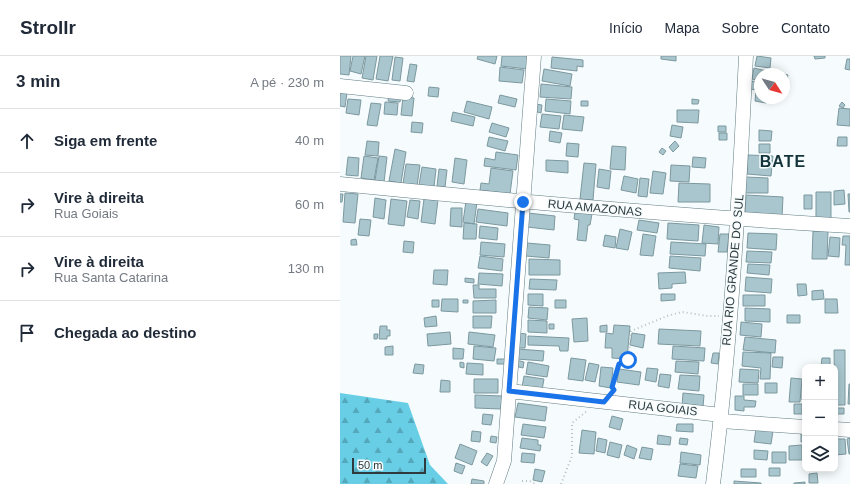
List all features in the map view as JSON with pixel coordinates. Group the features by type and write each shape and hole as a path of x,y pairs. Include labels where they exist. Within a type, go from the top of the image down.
{"street":[{"path":"496,484 504,461 534,56"},
{"name":"RUA RIO GRANDE DO SUL","path":"713,484 721,418 738,219 746,56"},
{"path":"340,86 406,92"},
{"name":"RUA AMAZONAS","path":"340,184 523,202 738,219 850,226"},
{"name":"RUA GOIAIS","path":"509,391 802,427"},
{"path":"838,429 850,430"}],"path":[{"path":"561,484 572,456 572,423 583,414 604,402 614,390 612,387 619,364 628,360 631,331 667,316 682,312 708,316 730,316"},
{"path":"522,481 530,481 535,484"}],"green space":[{"path":"340,393 408,403 430,465 448,484 340,484"}],"building":[{"path":"340,56 351,56 349,75 340,74"},
{"path":"353,56 365,56 361,74 350,71"},
{"path":"366,56 377,56 373,80 362,78"},
{"path":"380,56 393,56 388,81 376,79"},
{"path":"478,56 497,56 495,64 477,59"},
{"path":"502,56 528,56 527,69 501,66"},
{"path":"661,56 676,56 676,61 661,59"},
{"path":"757,56 771,58 770,68 755,66"},
{"path":"814,56 825,56 825,58 815,59"},
{"path":"395,57 403,58 400,81 392,80"},
{"path":"552,57 583,60 583,67 577,66 577,71 551,68"},
{"path":"847,59 850,59 850,70 845,69"},
{"path":"410,64 417,65 414,82 407,81"},
{"path":"500,67 524,70 522,83 499,81"},
{"path":"754,68 754,80 752,79"},
{"path":"544,69 572,74 570,86 542,81"},
{"path":"751,81 754,81 754,90 750,89"},
{"path":"541,84 572,87 571,99 540,97"},
{"path":"429,87 439,88 438,97 428,96"},
{"path":"340,92 347,93 345,107 340,106"},
{"path":"500,95 517,99 515,107 498,103"},
{"path":"389,96 401,97 400,102 388,101"},
{"path":"403,97 414,98 412,116 401,115"},
{"path":"348,99 361,100 359,115 346,113"},
{"path":"546,99 571,101 570,114 545,111"},
{"path":"692,99 699,100 698,104 692,104"},
{"path":"467,101 492,107 489,119 464,112"},
{"path":"581,101 588,101 588,106 581,106"},
{"path":"385,102 398,103 397,115 384,114"},
{"path":"842,102 845,105 843,108 839,106"},
{"path":"371,103 381,104 377,126 367,125"},
{"path":"535,104 542,105 541,113 534,111"},
{"path":"839,108 850,109 850,126 837,125"},
{"path":"677,110 699,110 698,123 677,122"},
{"path":"453,112 475,117 473,126 451,121"},
{"path":"542,114 561,116 559,129 540,127"},
{"path":"564,115 584,117 582,131 562,129"},
{"path":"412,122 423,123 422,133 411,132"},
{"path":"492,123 509,128 506,137 489,132"},
{"path":"672,125 683,127 681,138 670,136"},
{"path":"718,126 726,126 726,132 718,132"},
{"path":"759,130 772,131 771,141 759,141"},
{"path":"550,131 562,133 560,143 549,141"},
{"path":"719,133 727,133 727,140 719,140"},
{"path":"489,137 508,141 505,151 487,146"},
{"path":"838,137 847,137 847,146 837,146"},
{"path":"367,141 379,142 378,156 365,155"},
{"path":"675,141 679,146 673,152 669,147"},
{"path":"567,143 579,144 578,157 566,156"},
{"path":"759,144 770,144 770,153 759,153"},
{"path":"612,146 626,147 625,170 610,169"},
{"path":"662,148 666,151 663,155 659,152"},
{"path":"395,149 406,152 401,183 389,181"},
{"path":"496,152 518,155 516,170 484,166 485,158 495,160"},
{"path":"748,155 773,156 771,176 747,174"},
{"path":"364,156 378,158 374,180 361,178"},
{"path":"379,156 387,157 384,182 375,180"},
{"path":"348,157 359,158 358,176 346,175"},
{"path":"693,157 706,158 705,168 692,167"},
{"path":"455,158 467,160 464,184 452,182"},
{"path":"546,160 568,161 568,173 546,171"},
{"path":"584,163 596,164 593,200 580,199"},
{"path":"406,164 420,165 417,186 403,184"},
{"path":"671,165 690,166 689,182 670,181"},
{"path":"422,167 436,169 434,187 419,185"},
{"path":"491,168 513,171 510,194 480,190 481,183 489,184"},
{"path":"439,169 447,170 445,187 437,186"},
{"path":"599,169 611,171 609,189 597,187"},
{"path":"653,171 666,173 663,194 650,193"},
{"path":"624,176 638,179 636,193 621,190"},
{"path":"746,177 768,178 768,193 745,193"},
{"path":"640,178 649,179 647,197 638,196"},
{"path":"679,183 710,184 710,202 678,202"},
{"path":"844,190 845,204 834,205 834,191"},
{"path":"816,192 831,192 831,218 816,218"},
{"path":"345,193 358,194 355,223 343,222"},
{"path":"340,194 343,194 342,202 340,202"},
{"path":"848,194 850,194 850,212 849,212"},
{"path":"746,195 783,197 782,217 745,214"},
{"path":"804,195 812,195 812,209 804,209"},
{"path":"375,198 386,200 384,219 373,217"},
{"path":"391,199 407,201 404,226 388,224"},
{"path":"424,199 438,200 435,224 421,222"},
{"path":"410,200 420,201 418,219 407,217"},
{"path":"466,201 477,202 474,224 463,222"},
{"path":"451,208 462,208 462,227 450,226"},
{"path":"478,209 508,213 507,226 476,222"},
{"path":"575,212 592,214 590,225 588,225 586,241 577,240 579,220 574,219"},
{"path":"528,213 555,216 554,230 527,227"},
{"path":"360,219 371,220 369,236 358,235"},
{"path":"639,220 659,223 657,233 637,230"},
{"path":"464,223 477,224 476,239 463,239"},
{"path":"668,223 699,225 698,241 667,239"},
{"path":"704,225 719,227 718,244 702,243"},
{"path":"480,226 498,228 497,240 479,238"},
{"path":"620,229 632,232 628,250 616,248"},
{"path":"813,231 828,231 827,259 812,259"},
{"path":"748,233 777,234 776,250 747,248"},
{"path":"643,234 656,236 653,256 640,255"},
{"path":"720,234 729,234 727,252 718,252"},
{"path":"605,235 616,237 615,248 603,246"},
{"path":"843,236 850,236 850,265 845,265 846,245 842,245"},
{"path":"830,237 840,238 839,257 828,256"},
{"path":"356,239 357,245 351,245 351,240"},
{"path":"404,241 414,242 413,253 403,252"},
{"path":"481,242 505,244 504,257 480,255"},
{"path":"671,242 706,244 705,256 670,254"},
{"path":"527,243 550,245 549,258 526,256"},
{"path":"747,251 772,252 771,263 746,262"},
{"path":"480,256 503,259 502,271 478,268"},
{"path":"670,256 701,258 700,271 669,268"},
{"path":"529,259 560,260 560,275 529,275"},
{"path":"748,264 770,265 769,275 747,273"},
{"path":"434,270 448,270 447,285 433,284"},
{"path":"685,272 686,283 672,284 672,288 659,289 658,273"},
{"path":"479,273 503,274 502,286 478,284"},
{"path":"746,277 772,279 771,293 745,291"},
{"path":"465,278 474,279 474,283 465,282"},
{"path":"530,279 557,280 556,290 529,289"},
{"path":"797,284 806,284 807,295 798,296"},
{"path":"473,285 479,285 479,289 496,289 496,298 474,298"},
{"path":"823,290 824,299 812,300 812,291"},
{"path":"528,294 543,294 543,306 528,305"},
{"path":"661,294 675,294 675,300 661,301"},
{"path":"743,295 765,295 765,306 743,306"},
{"path":"442,299 458,299 458,312 441,311"},
{"path":"825,299 837,299 838,313 825,313"},
{"path":"432,300 439,300 439,307 432,307"},
{"path":"463,300 468,300 468,303 463,303"},
{"path":"496,300 496,313 473,313 473,301"},
{"path":"555,300 566,300 566,308 555,308"},
{"path":"529,307 548,308 547,320 528,318"},
{"path":"745,308 770,309 770,322 745,321"},
{"path":"787,315 800,315 800,323 787,323"},
{"path":"436,316 437,326 425,327 424,318"},
{"path":"473,316 492,316 491,328 473,328"},
{"path":"587,318 588,341 574,342 572,319"},
{"path":"528,320 547,321 547,333 528,332"},
{"path":"741,322 762,324 761,337 740,335"},
{"path":"549,324 554,324 554,329 549,329"},
{"path":"607,325 607,332 600,332 600,326"},
{"path":"614,325 630,326 627,359 612,358 612,348 605,348 606,333 613,334"},
{"path":"380,326 387,326 387,330 390,330 390,336 387,336 387,339 379,339"},
{"path":"659,329 701,331 700,346 658,344"},
{"path":"450,332 451,344 428,346 427,334"},
{"path":"469,332 495,335 493,347 468,344"},
{"path":"518,333 526,334 525,348 517,348"},
{"path":"632,333 645,335 643,348 630,345"},
{"path":"374,334 378,334 377,339 374,339"},
{"path":"528,336 569,338 568,351 560,351 559,346 528,345"},
{"path":"745,337 776,340 775,353 743,350"},
{"path":"393,346 393,355 385,355 385,347"},
{"path":"474,346 496,348 494,361 473,359"},
{"path":"673,346 705,348 704,361 672,359"},
{"path":"453,348 464,349 463,359 453,359"},
{"path":"518,349 544,351 543,361 517,359"},
{"path":"834,350 845,350 845,405 838,405 838,364 834,364"},
{"path":"743,352 771,353 770,379 760,379 761,368 742,366"},
{"path":"713,353 719,353 718,364 711,363"},
{"path":"773,357 783,357 782,368 772,367"},
{"path":"571,358 586,360 583,381 568,379"},
{"path":"822,358 830,358 830,364 821,364"},
{"path":"497,359 505,359 505,364 497,364"},
{"path":"516,360 524,362 523,368 515,366"},
{"path":"676,361 699,362 698,374 675,372"},
{"path":"460,362 464,363 464,368 460,367"},
{"path":"528,362 549,366 547,377 526,374"},
{"path":"467,363 483,364 483,375 466,374"},
{"path":"589,363 599,365 595,382 585,380"},
{"path":"415,364 424,365 423,374 413,373"},
{"path":"601,367 613,368 611,388 599,386"},
{"path":"647,368 658,369 656,382 645,380"},
{"path":"619,369 641,372 639,385 617,382"},
{"path":"740,369 759,370 758,383 739,382"},
{"path":"660,374 671,375 669,388 658,386"},
{"path":"680,375 700,376 699,391 678,389"},
{"path":"524,376 544,379 542,390 522,387"},
{"path":"791,378 802,379 800,402 789,402"},
{"path":"474,379 498,379 498,393 474,393"},
{"path":"441,380 450,381 450,392 440,392"},
{"path":"765,383 777,383 777,393 765,393"},
{"path":"743,384 758,384 758,395 743,395"},
{"path":"849,384 850,404 848,404"},
{"path":"683,393 704,395 703,407 682,406"},
{"path":"475,395 502,396 501,409 475,408"},
{"path":"735,396 744,396 744,400 756,401 755,407 744,407 744,411 735,410"},
{"path":"518,403 547,407 545,421 515,417"},
{"path":"794,404 802,404 802,414 794,414"},
{"path":"838,408 844,408 844,414 838,414"},
{"path":"483,414 493,415 491,425 482,424"},
{"path":"612,416 623,419 620,430 609,427"},
{"path":"523,424 546,427 544,438 521,435"},
{"path":"677,424 693,424 693,432 676,431"},
{"path":"756,429 773,431 771,444 754,442"},
{"path":"582,430 596,432 594,454 579,453"},
{"path":"472,431 481,432 480,442 471,441"},
{"path":"801,431 802,431 802,442"},
{"path":"658,435 671,437 670,445 657,444"},
{"path":"491,436 497,437 496,443 490,442"},
{"path":"522,438 538,440 538,445 541,445 540,451 520,448"},
{"path":"598,438 607,440 605,453 596,451"},
{"path":"680,438 688,439 687,445 679,444"},
{"path":"850,438 850,454 849,454 847,439"},
{"path":"838,439 845,439 846,454 838,455"},
{"path":"610,442 622,445 619,458 607,455"},
{"path":"460,444 477,451 472,465 455,458"},
{"path":"627,445 637,449 634,459 624,455"},
{"path":"802,445 802,460 789,460 789,446"},
{"path":"642,447 653,449 651,460 639,458"},
{"path":"754,450 768,451 767,460 754,459"},
{"path":"681,452 701,455 700,465 680,463"},
{"path":"772,452 786,452 786,463 772,463"},
{"path":"487,453 493,456 487,466 481,462"},
{"path":"522,453 535,454 534,463 521,462"},
{"path":"456,463 465,466 462,474 454,471"},
{"path":"680,464 698,466 696,478 678,476"},
{"path":"769,468 780,468 780,476 769,476"},
{"path":"535,469 545,471 542,482 533,480"},
{"path":"741,469 756,469 756,477 741,477"},
{"path":"817,473 818,483 809,483 809,474"},
{"path":"472,479 484,481 484,484 471,484"},
{"path":"734,481 761,483 761,484 734,484"},
{"path":"805,482 805,484 794,484 794,483"}],"district":[{"name":"BATE","path":"783,161"}],"route":[{"path":"523,202 509,391 604,402 614,390 612,387 619,364 628,360"}]}
